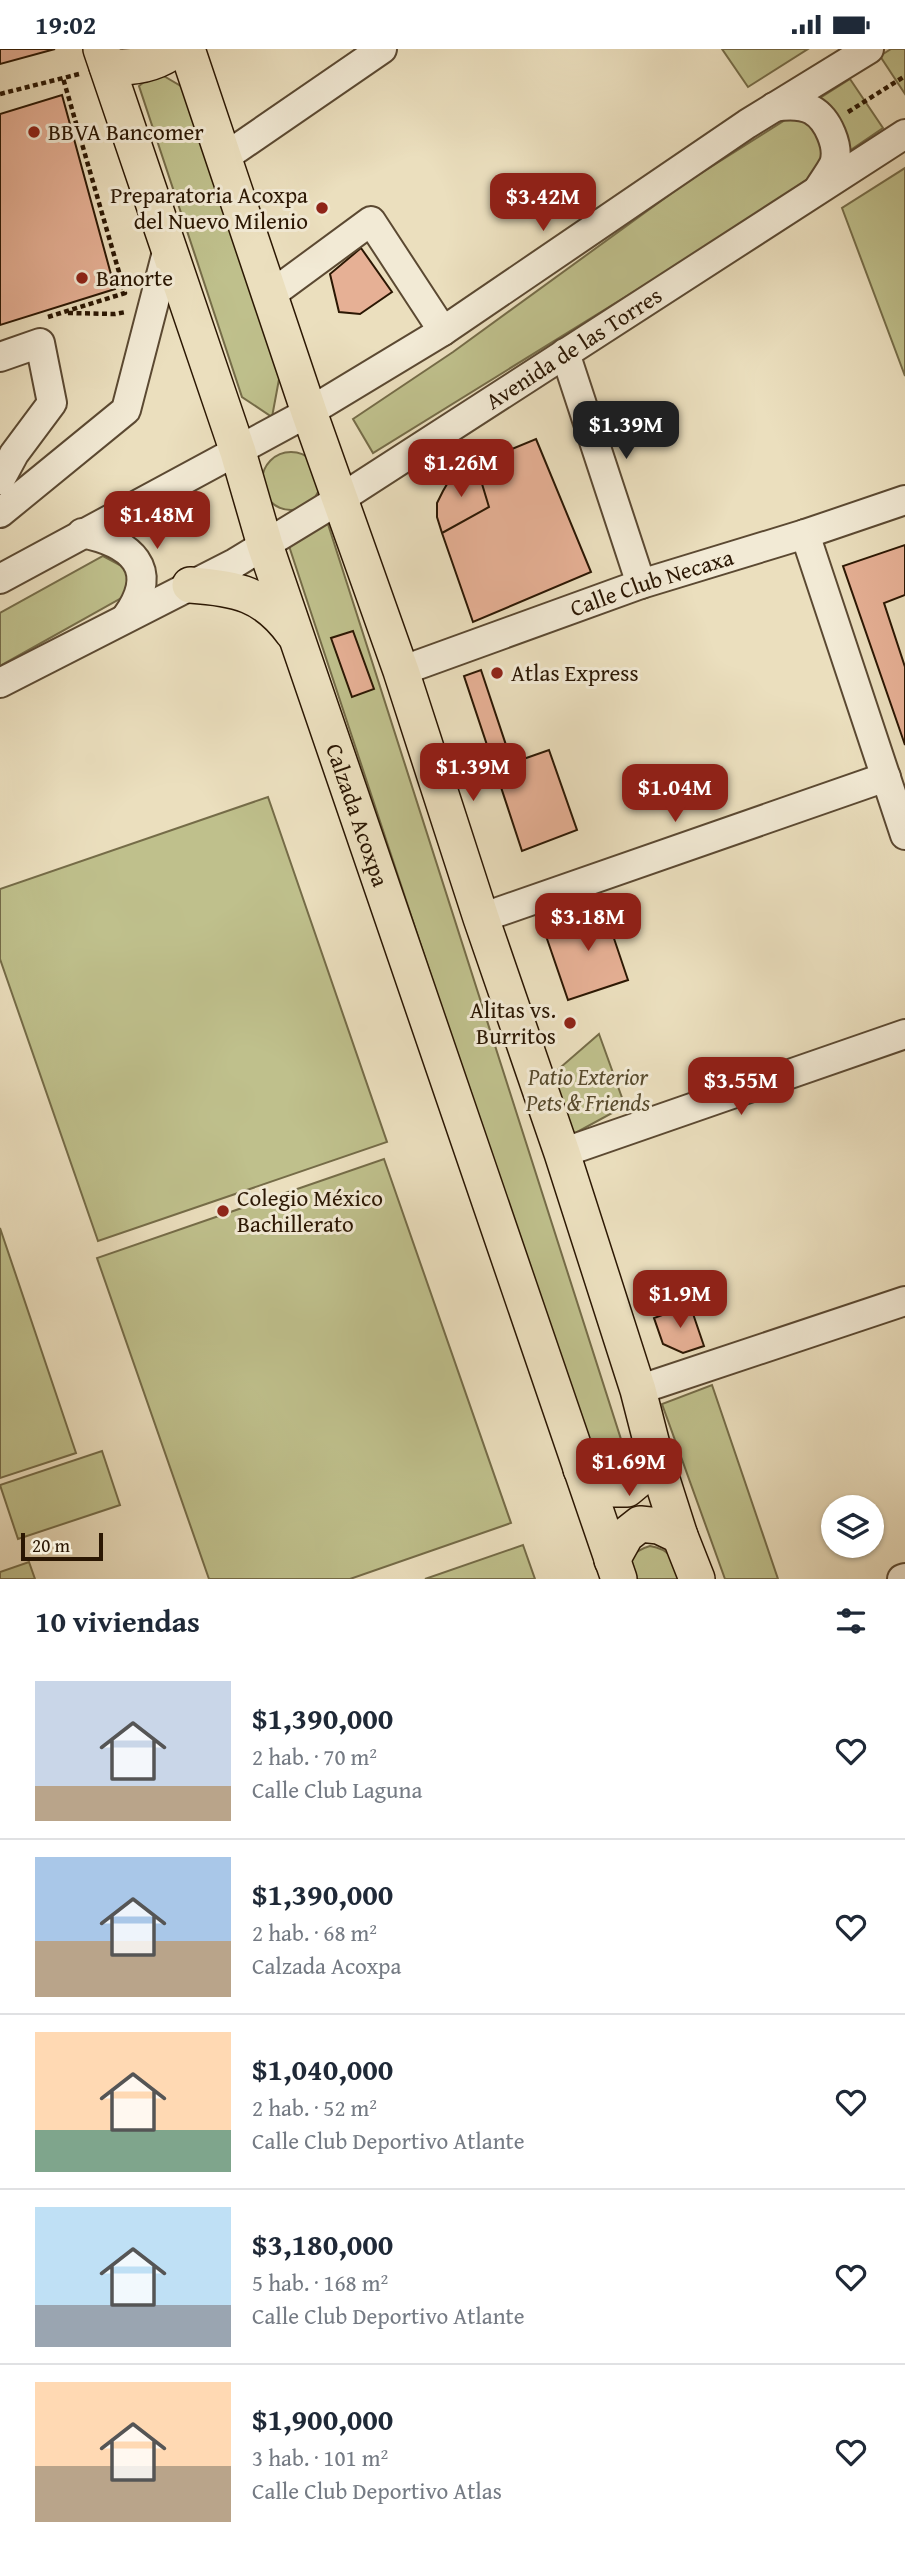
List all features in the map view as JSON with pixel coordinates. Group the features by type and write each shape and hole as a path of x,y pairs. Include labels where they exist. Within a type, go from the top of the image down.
{"main road":[{"path":"95,63 121,68 143,66 176,49"},
{"path":"187,49 309,412 401,671 481,918 562,1153 638,1390 657,1464 697,1579"},
{"name":"Calzada Acoxpa","path":"95,63 168,248 296,637 615,1570"},
{"path":"190,585 227,588 245,594 274,612 296,637"},
{"path":"581,1469 607,1489 627,1489 657,1464"},
{"path":"615,1570 626,1535 640,1524 659,1526 680,1536"}],"street":[{"path":"222,159 382,49"},
{"path":"0,579 309,412 443,331 774,107 869,49"},
{"path":"774,107 793,105 814,111 827,126 835,146 834,162 818,190"},
{"name":"Avenida de las Torres","path":"0,683 265,545 905,134"},
{"path":"270,296 371,221 443,331"},
{"path":"0,513 126,410 168,248"},
{"path":"0,357 40,343 52,403 14,454 0,480"},
{"path":"565,353 641,584"},
{"name":"Calle Club Necaxa","path":"401,671 641,584 905,500"},
{"path":"82,533 116,542 127,549 135,560 140,571 141,594 127,616"},
{"path":"805,534 905,835"},
{"path":"481,918 886,777"},
{"path":"562,1153 905,1034"},
{"path":"638,1390 905,1301"}],"path":[{"path":"0,94 63,78 95,63"},
{"path":"827,126 905,76"},
{"path":"40,319 125,292 63,78"},
{"path":"62,313 115,314"}],"green space":[{"path":"722,49 808,49 748,87"},
{"path":"891,49 905,49 905,94 880,56"},
{"path":"157,72 184,88 280,374 272,417 242,397 139,86"},
{"path":"850,79 883,128 724,236 373,453 353,419 453,352 687,182"},
{"path":"905,168 905,376 842,208"},
{"path":"291,452 302,454 315,465 320,481 318,492 307,505 291,510 280,508 267,497 262,481 264,470 275,457"},
{"path":"327,521 627,1458 612,1471 591,1460 289,546"},
{"path":"103,556 131,571 123,597 0,666 0,613"},
{"path":"268,797 387,1142 98,1241 0,959 0,889"},
{"name":"Patio Exterior Pets & Friends","path":"599,1034 625,1106 568,1137 554,1073"},
{"path":"384,1159 511,1523 350,1579 209,1579 97,1258"},
{"path":"0,1228 76,1453 0,1478"},
{"path":"712,1385 778,1579 725,1579 662,1404"},
{"path":"102,1451 120,1505 18,1539 0,1485"},
{"path":"523,1545 535,1579 425,1579"},
{"path":"650,1546 657,1547 671,1557 681,1579 631,1579 629,1567 634,1554"},
{"path":"29,1562 35,1579 0,1579 0,1572"}],"building":[{"path":"0,49 55,49 0,64"},
{"path":"62,95 115,289 0,325 0,114"},
{"path":"361,248 392,292 360,314 339,312 330,274"},
{"path":"536,439 591,572 473,622 442,533 489,507 476,464"},
{"path":"476,464 489,507 442,533 437,517 437,503 450,479"},
{"path":"905,545 905,595 884,603 905,667 905,745 843,566"},
{"path":"353,631 374,689 352,697 331,638"},
{"path":"481,670 512,763 495,769 464,676"},
{"path":"549,750 577,830 522,851 495,769"},
{"path":"600,897 628,980 568,1000 546,936 583,924 576,904"},
{"path":"690,1305 704,1346 683,1353 663,1344 654,1318"}],"place":[{"name":"BBVA Bancomer","path":"34,132"},
{"name":"Preparatoria Acoxpa del Nuevo Milenio","path":"322,208"},
{"name":"Banorte","path":"82,278"},
{"name":"Atlas Express","path":"497,673"},
{"name":"Alitas vs. Burritos","path":"570,1023"},
{"name":"Colegio México Bachillerato","path":"223,1211"}]}
